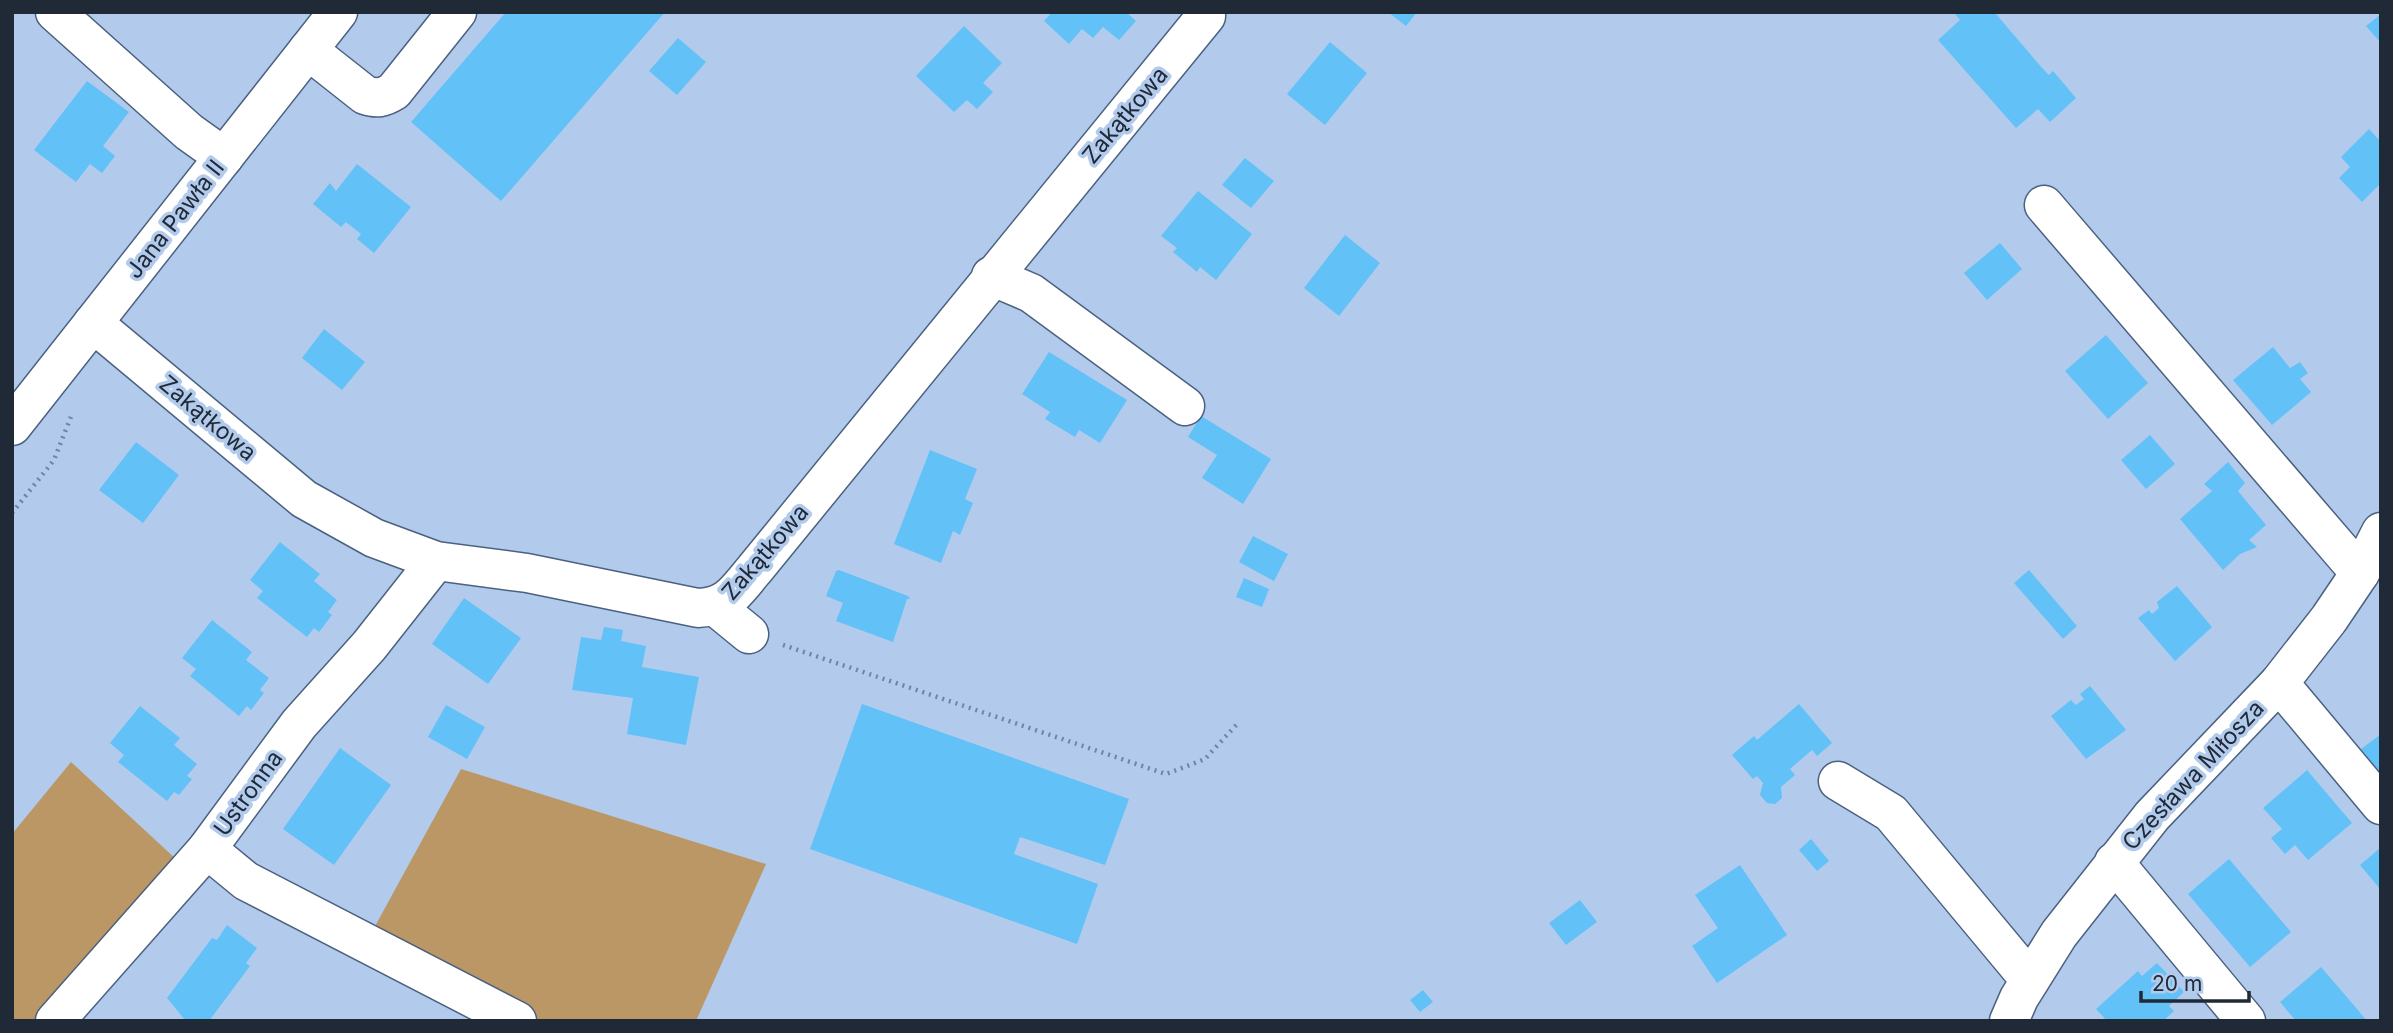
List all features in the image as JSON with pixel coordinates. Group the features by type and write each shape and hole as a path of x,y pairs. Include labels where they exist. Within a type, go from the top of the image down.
{"street":[{"path":"55,12 189,132 224,157"},
{"name":"Jana Pawła II","path":"12,426 338,12"},
{"path":"308,50 365,95 374,99 385,97 394,92 457,12"},
{"name":"Zakątkowa","path":"93,323 304,499 374,538 436,561 527,573 698,608 716,607 730,598 754,570 991,276 1206,16"},
{"path":"2045,205 2360,573"},
{"path":"991,276 1031,293 1185,406"},
{"name":"Czesława Miłosza","path":"2009,1021 2059,933 2114,862 2213,750 2279,683 2329,620 2360,573 2381,532"},
{"name":"Ustronna","path":"55,1021 207,849 299,724 369,646 436,561"},
{"path":"716,607 749,634"},
{"path":"2279,683 2381,805"},
{"path":"1838,781 1891,813 2030,980"},
{"path":"207,849 246,881 517,1021"},
{"path":"2114,862 2246,1021"}],"path":[{"path":"12,513 54,460 76,402"},
{"path":"749,634 1166,774 1205,760 1238,723"}],"shaded area":[{"path":"71,762 177,860 45,1021 12,1021 12,834"},
{"path":"461,769 766,864 696,1021 523,1021 368,939"}],"building":[{"path":"506,12 665,12 501,201 411,122"},
{"path":"1052,12 1126,12 1136,21 1119,40 1103,27 1093,38 1082,29 1069,44 1044,21"},
{"path":"1388,12 1417,12 1406,26"},
{"path":"1954,12 1998,12 1996,14 2043,69 2049,75 2053,71 2076,98 2050,122 2038,109 2016,128 1938,40 1960,20"},
{"path":"2381,14 2381,43 2366,26"},
{"path":"964,26 1002,63 983,83 993,92 977,109 967,100 954,112 916,76"},
{"path":"678,38 706,62 677,95 649,71"},
{"path":"1330,42 1367,73 1325,125 1287,94"},
{"path":"87,81 129,112 103,146 115,156 102,173 90,164 76,182 34,150"},
{"path":"2369,129 2381,142 2381,183 2362,202 2339,178 2350,167 2341,157"},
{"path":"1245,158 1274,181 1251,208 1222,185"},
{"path":"357,164 411,207 374,253 357,239 361,234 346,222 341,227 313,204 330,183 336,191"},
{"path":"1198,191 1252,234 1216,280 1200,267 1197,272 1173,252 1177,248 1161,236"},
{"path":"1345,235 1380,263 1339,316 1304,288"},
{"path":"2000,243 2022,269 1987,300 1964,273"},
{"path":"324,329 365,362 342,390 302,358"},
{"path":"2106,335 2148,383 2108,419 2065,371"},
{"path":"2273,347 2290,368 2300,362 2308,373 2300,379 2311,392 2272,425 2233,380"},
{"path":"1049,352 1127,400 1100,443 1079,430 1075,437 1045,419 1050,412 1022,394"},
{"path":"1201,416 1271,459 1243,504 1202,478 1217,455 1188,437"},
{"path":"2150,435 2175,464 2146,489 2121,460"},
{"path":"136,442 179,475 143,523 99,490"},
{"path":"930,450 977,469 965,499 973,503 960,535 953,531 941,563 894,544"},
{"path":"2228,462 2245,483 2238,491 2266,525 2249,540 2257,547 2240,554 2223,570 2180,519 2212,491 2204,484"},
{"path":"1253,536 1288,554 1274,581 1239,562"},
{"path":"280,542 320,574 314,581 337,600 328,612 332,615 319,632 314,628 307,637 257,598 263,591 250,580"},
{"path":"2029,570 2077,626 2063,639 2014,583"},
{"path":"836,571 908,596 910,599 907,599 893,642 836,621 843,603 826,596"},
{"path":"1244,578 1269,589 1262,607 1236,597"},
{"path":"2177,586 2212,627 2175,661 2138,618 2149,610 2152,614 2159,608 2157,602"},
{"path":"464,598 521,638 488,684 432,644"},
{"path":"212,620 252,652 246,660 269,678 260,690 264,693 251,710 247,706 239,716 190,676 196,669 182,658"},
{"path":"604,627 623,630 621,641 646,646 642,667 699,677 686,745 627,734 633,698 572,690 581,637 601,640"},
{"path":"2090,686 2126,730 2086,759 2051,716 2071,700 2076,705 2084,699 2080,694"},
{"path":"862,704 1129,799 1105,865 1020,837 1014,854 1098,884 1077,944 810,849"},
{"path":"1799,704 1832,743 1817,756 1812,750 1790,769 1795,775 1781,787 1782,798 1775,804 1767,803 1760,795 1763,783 1757,776 1753,779 1732,755 1754,736 1757,740"},
{"path":"446,705 485,727 467,759 428,737"},
{"path":"140,706 180,738 174,745 197,764 187,776 192,779 179,795 174,792 167,801 118,762 124,755 110,743"},
{"path":"2381,734 2381,774 2361,749"},
{"path":"340,748 391,785 334,865 283,829"},
{"path":"2307,770 2352,823 2308,860 2295,845 2285,854 2271,838 2282,829 2263,808"},
{"path":"1811,839 1829,861 1817,871 1799,850"},
{"path":"2379,849 2381,851 2381,890 2360,865"},
{"path":"2229,859 2291,932 2250,967 2188,894"},
{"path":"1740,865 1787,935 1717,983 1692,946 1718,928 1695,895"},
{"path":"1580,900 1597,922 1566,945 1549,923"},
{"path":"227,925 257,948 246,963 250,966 209,1021 185,1020 167,998 212,938 217,940"},
{"path":"2157,963 2184,992 2169,1006 2174,1011 2163,1021 2107,1021 2096,1009 2138,971 2142,976"},
{"path":"2321,967 2367,1021 2296,1021 2280,1002"},
{"path":"1423,990 1433,1002 1420,1012 1410,1000"}]}
